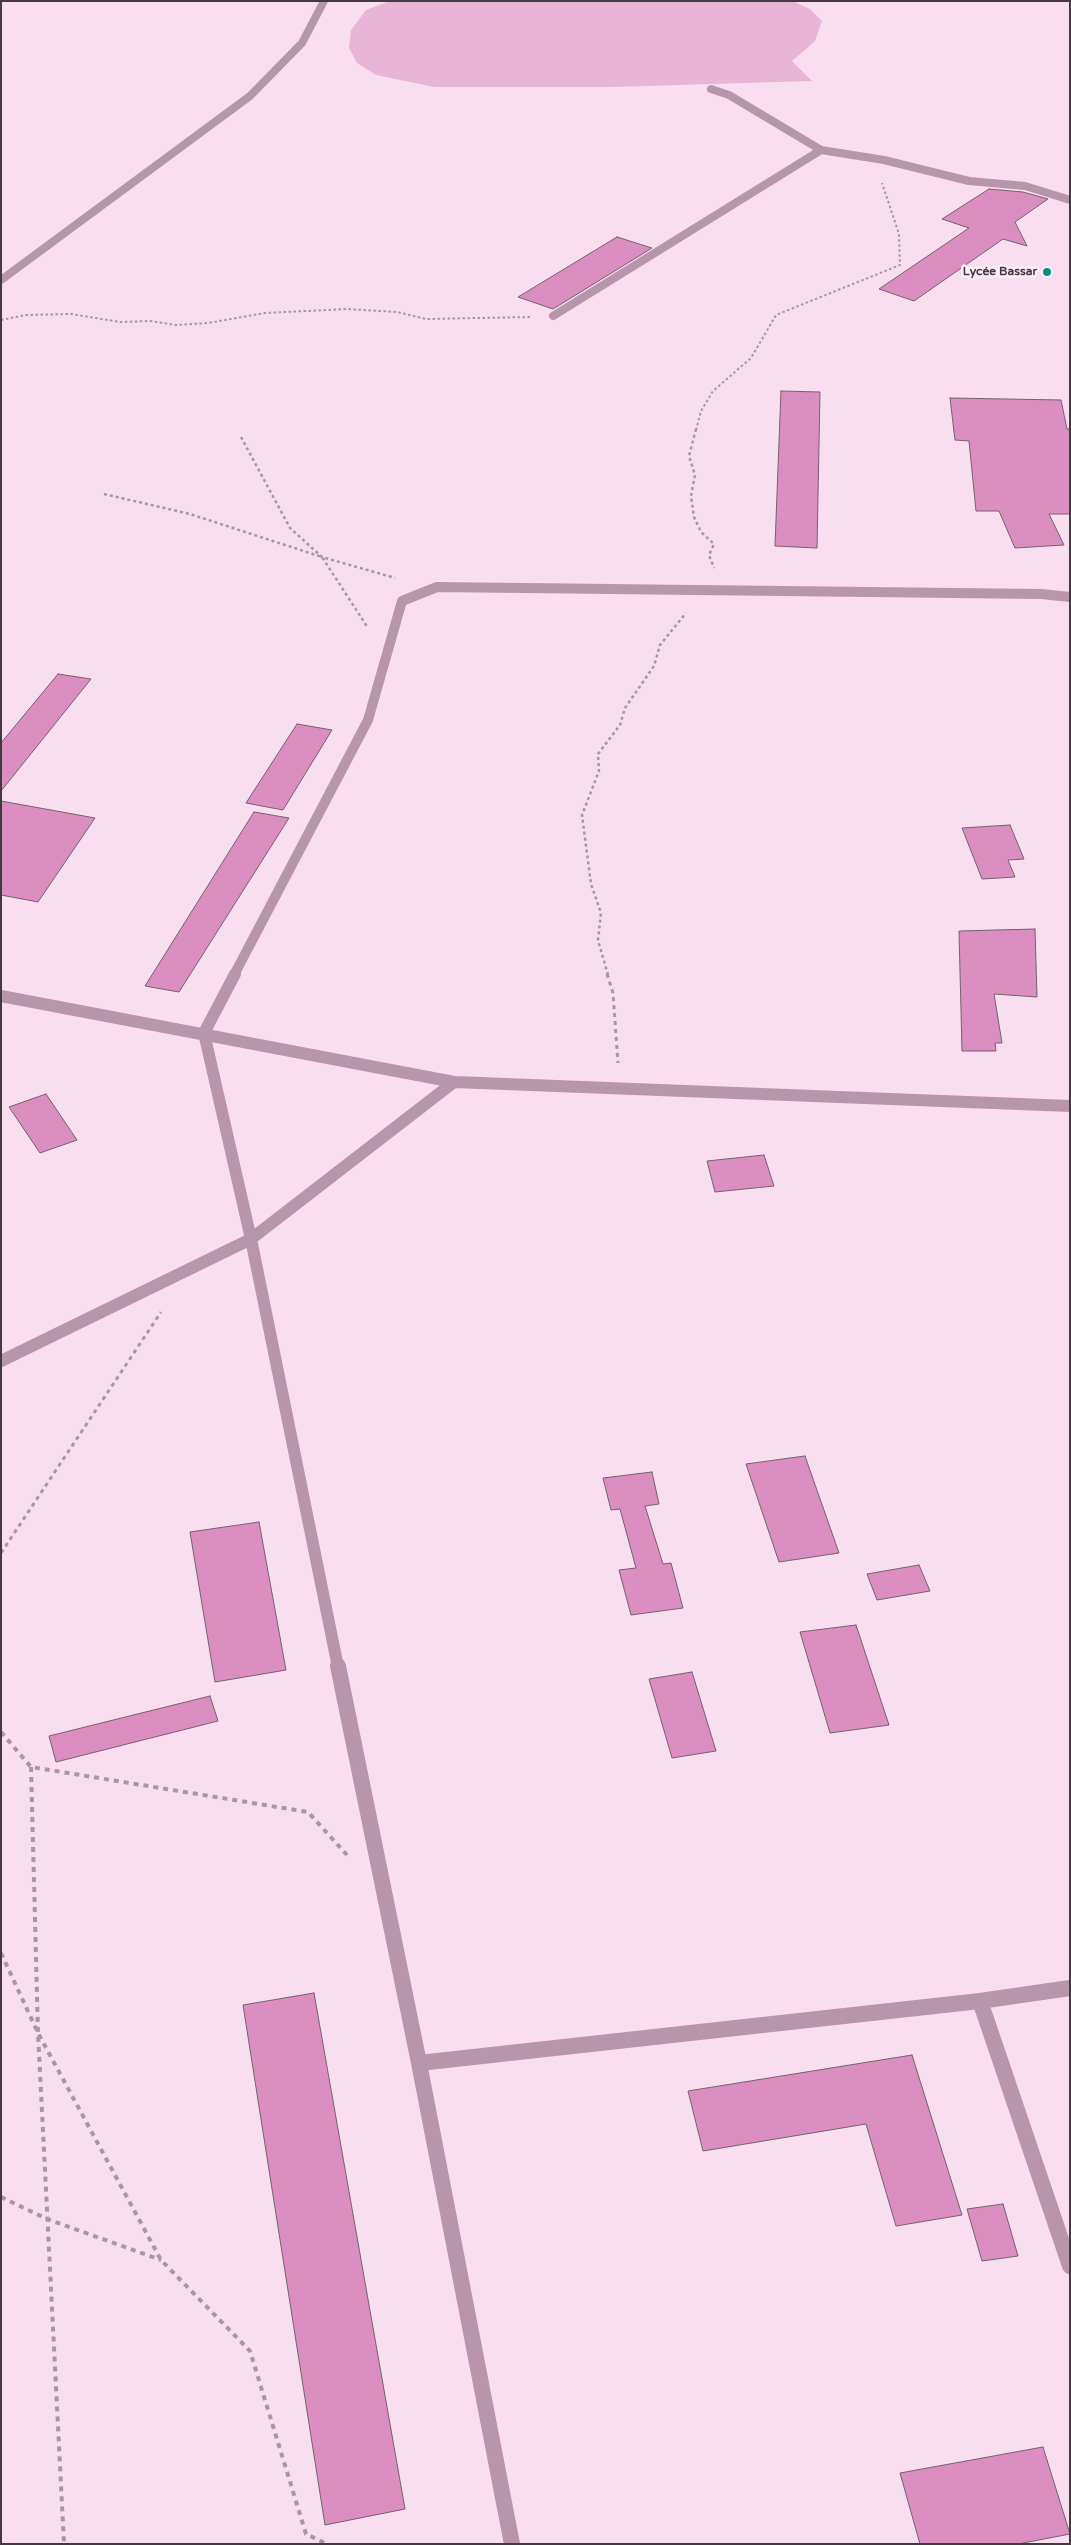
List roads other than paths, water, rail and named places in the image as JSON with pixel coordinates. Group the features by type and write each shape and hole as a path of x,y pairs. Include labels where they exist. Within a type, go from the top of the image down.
{"street":[{"path":"1,280 250,96 302,43 324,1"},
{"path":"712,89 729,95 821,150 884,160 969,181 1025,186 1070,200"},
{"path":"553,316 821,150"},
{"path":"512,2544 419,2063 251,1239 204,1033 368,720 402,601 438,587 1041,594 1070,596"},
{"path":"1,996 204,1033 454,1082 1070,1106"},
{"path":"1,1361 251,1239 454,1082"},
{"path":"419,2063 980,2001 1070,1988"},
{"path":"980,2001 1070,2266"}],"place":[{"name":"Lycée Bassar","path":"1047,272"}]}
